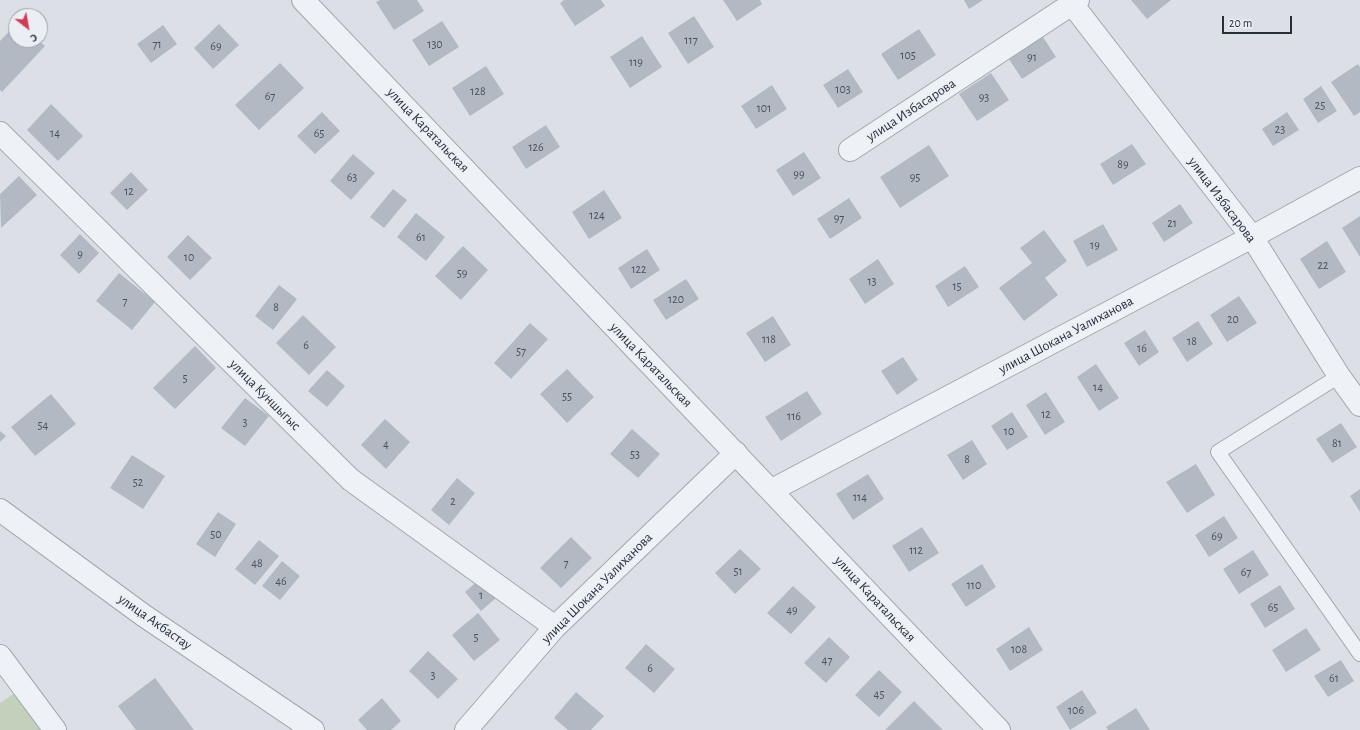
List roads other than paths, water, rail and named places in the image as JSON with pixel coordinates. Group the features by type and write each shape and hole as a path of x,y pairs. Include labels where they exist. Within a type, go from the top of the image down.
{"street":[{"name":"улица Каратальская","path":"303,0 772,490 999,730"},
{"name":"улица Избасарова","path":"850,150 1073,1 1252,237 1338,376 1360,405"},
{"name":"улица Куншыгыс","path":"0,133 351,480 555,627"},
{"name":"улица Шокана Уалиханова","path":"772,490 1252,237 1360,178"},
{"name":"улица Шокана Уалиханова","path":"466,730 555,627 736,453"},
{"name":"улица Акбастау","path":"0,510 143,615 313,730"},
{"path":"0,656 55,730"}],"lane":[{"path":"1338,376 1218,452 1360,654"}]}
